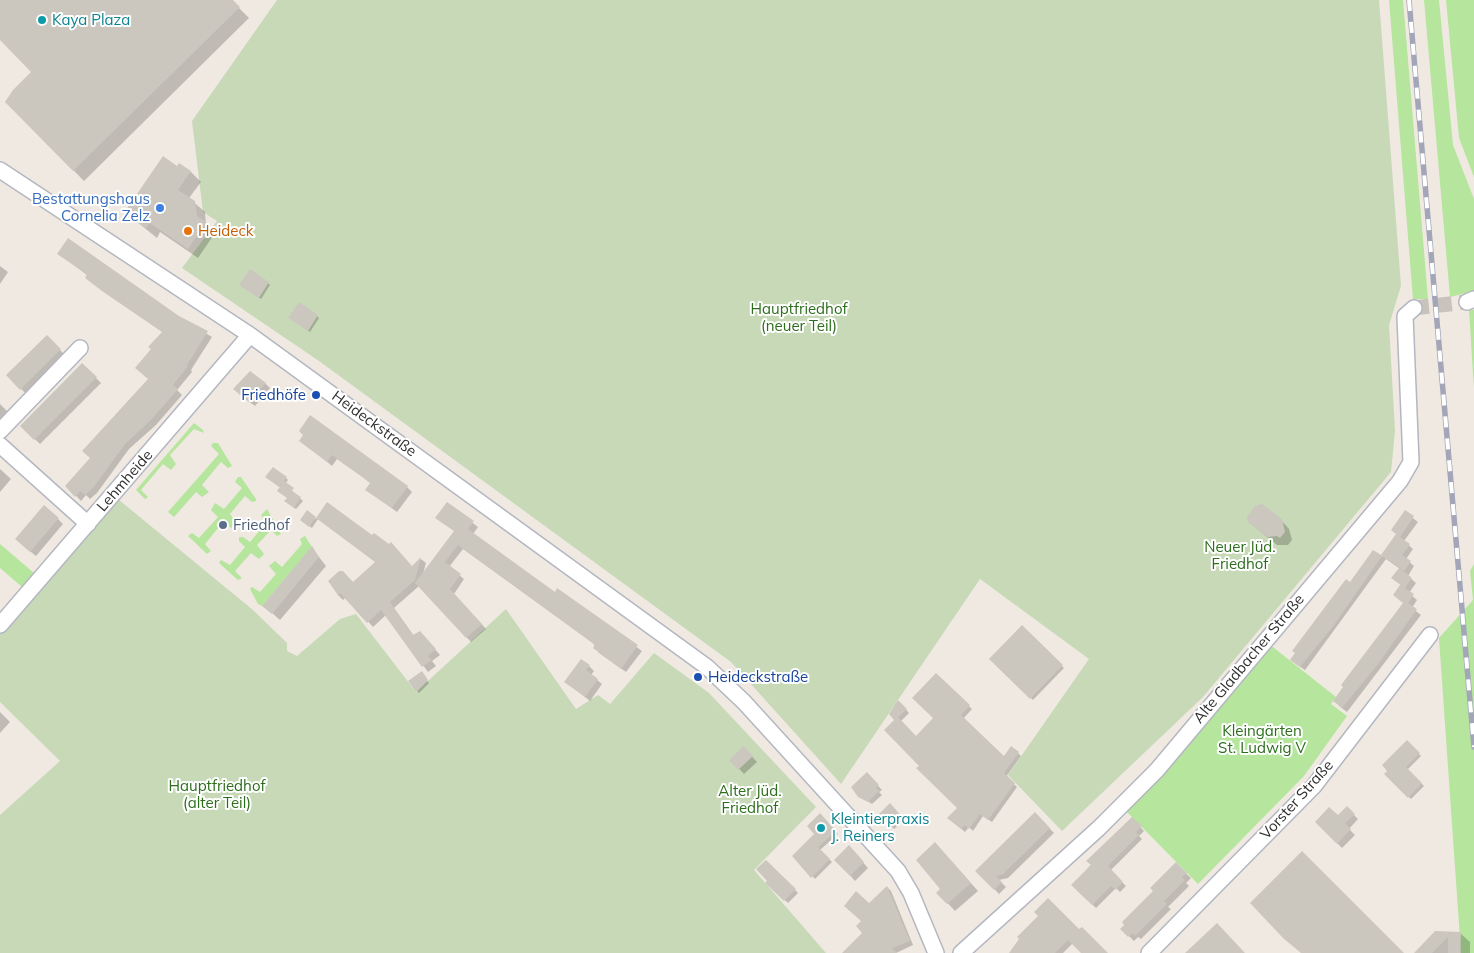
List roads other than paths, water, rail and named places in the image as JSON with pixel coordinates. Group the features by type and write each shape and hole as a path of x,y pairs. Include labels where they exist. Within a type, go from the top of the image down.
{"street":[{"name":"Heideckstraße","path":"0,170 250,336 719,678 898,871 911,893 936,953"},
{"name":"Alte Gladbacher Straße","path":"961,953 1099,828 1157,770 1400,481 1411,462 1405,316 1414,308"},
{"name":"Lehmheide","path":"0,625 250,336"},
{"path":"0,431 80,348"},
{"path":"0,445 88,524"},
{"name":"Vorster Straße","path":"1149,953 1314,786 1430,635"}],"tunnel":[{"path":"1414,308 1467,302"}],"railway":[{"path":"1409,0 1474,747"}],"place":[{"name":"Kaya Plaza","path":"42,20"},
{"name":"Bestattungshaus Cornelia Zelz","path":"160,208"},
{"name":"Heideck","path":"188,231"},
{"name":"Friedhöfe","path":"316,395"},
{"name":"Friedhof","path":"223,525"},
{"name":"Heideckstraße","path":"698,677"},
{"name":"Kleintierpraxis J. Reiners","path":"821,828"}],"park label":[{"name":"Hauptfriedhof (neuer Teil)","path":"799,318"},
{"name":"Neuer Jüd. Friedhof","path":"1240,556"},
{"name":"Kleingärten St. Ludwig V","path":"1262,740"},
{"name":"Hauptfriedhof (alter Teil)","path":"217,794"},
{"name":"Alter Jüd. Friedhof","path":"750,800"}]}
